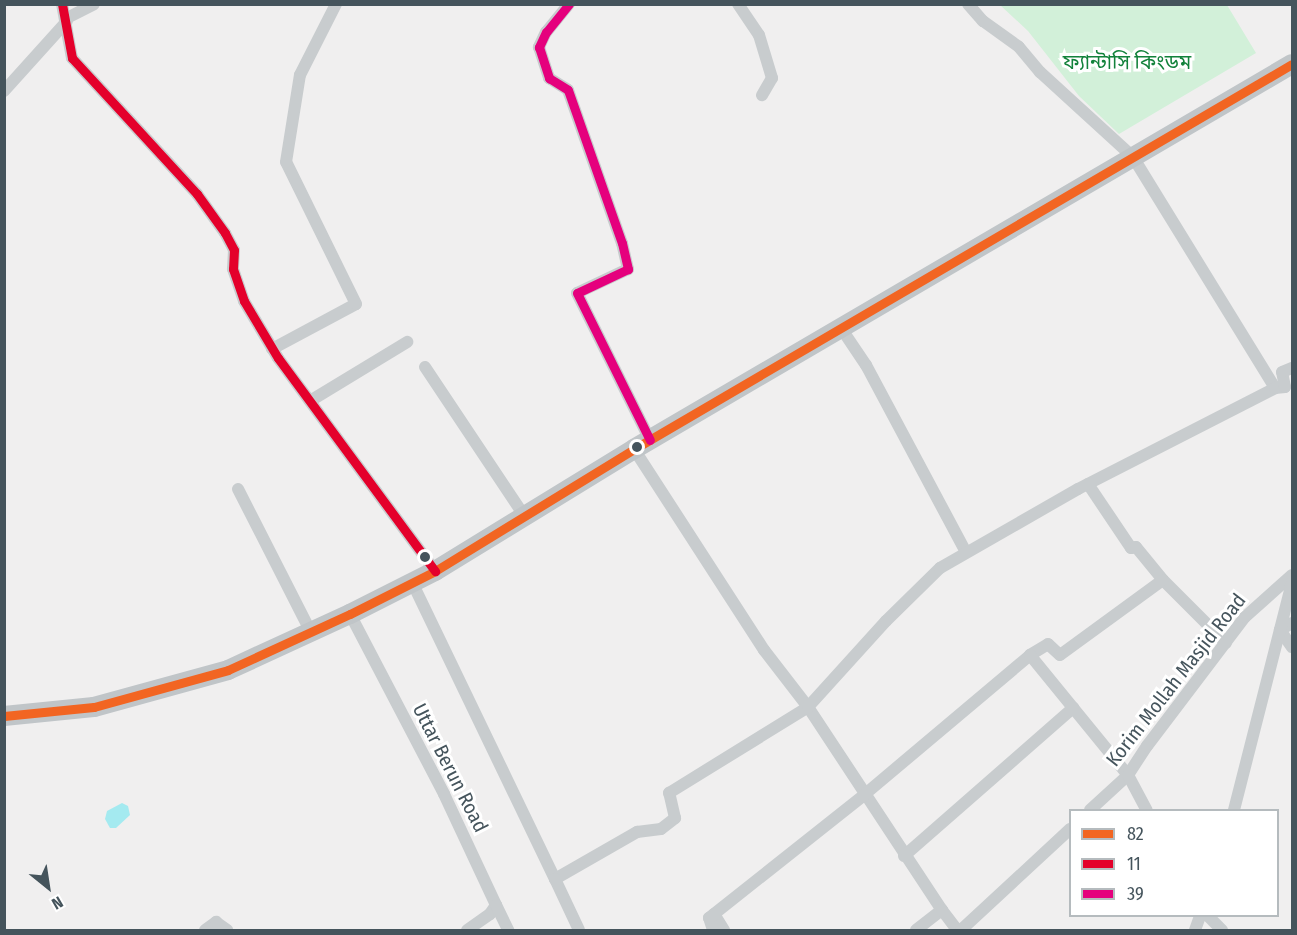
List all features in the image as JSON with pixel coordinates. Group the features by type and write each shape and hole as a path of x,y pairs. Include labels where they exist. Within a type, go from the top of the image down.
{"highway":[{"path":"4,716 94,707 228,670 350,615 435,571 642,444 1293,64"}],"street":[{"path":"62,4 67,20 67,43 72,58 189,185 225,233 234,250 233,269 244,301 272,349 435,571"},
{"path":"4,91 67,20 94,4"},
{"path":"272,349 356,304 286,162 300,75 336,4"},
{"path":"569,4 546,32 539,47 549,78 568,90 622,243 628,269 577,293 642,444 764,650 808,707 904,856 959,930 1069,831"},
{"path":"738,4 759,35 772,78 762,95"},
{"path":"968,4 984,21 1019,47 1040,72 1133,157 1275,388"},
{"path":"841,328 866,365 966,552"},
{"path":"310,401 407,342"},
{"path":"425,367 525,517"},
{"path":"555,879 637,832 661,830 675,818 669,793 808,707 886,621 940,568 1088,484 1275,388 1285,387 1282,372 1293,368"},
{"path":"1088,484 1131,548 1136,547 1163,580 1226,643"},
{"path":"238,489 311,632"},
{"name":"Korim Mollah Masjid Road","path":"1091,809 1128,775 1147,746 1245,618 1293,575"},
{"path":"713,930 709,918 864,795 1030,655 1048,644 1060,655 1163,580"},
{"path":"412,582 579,930"},
{"path":"1234,809 1293,583"},
{"name":"Uttar Berun Road","path":"350,615 444,794 508,930"},
{"path":"1280,630 1293,623"},
{"path":"1280,630 1293,647"},
{"path":"1030,655 1128,775 1146,809"},
{"path":"904,856 1073,708"},
{"path":"467,930 490,914 496,905"},
{"path":"915,930 942,910"},
{"path":"714,914 724,930"},
{"path":"1210,917 1222,930"},
{"path":"205,930 216,922 227,930"}],"green space":[{"name":"ফ্যান্টাসি কিংডম","path":"1000,5 1227,5 1256,53 1119,134 1079,96 1028,31"}],"water":[{"path":"122,803 128,806 130,815 116,828 110,828 105,819 107,811"}],"transit line":[{"name":"11","path":"62,4 72,58 197,194 225,233 234,250 233,269 244,301 278,358 435,571"},
{"name":"39","path":"569,4 546,32 539,47 549,78 568,90 622,243 628,269 577,293 650,440"},
{"name":"82","path":"4,716 94,707 228,670 350,614 435,571 634,449 1292,64"}]}
